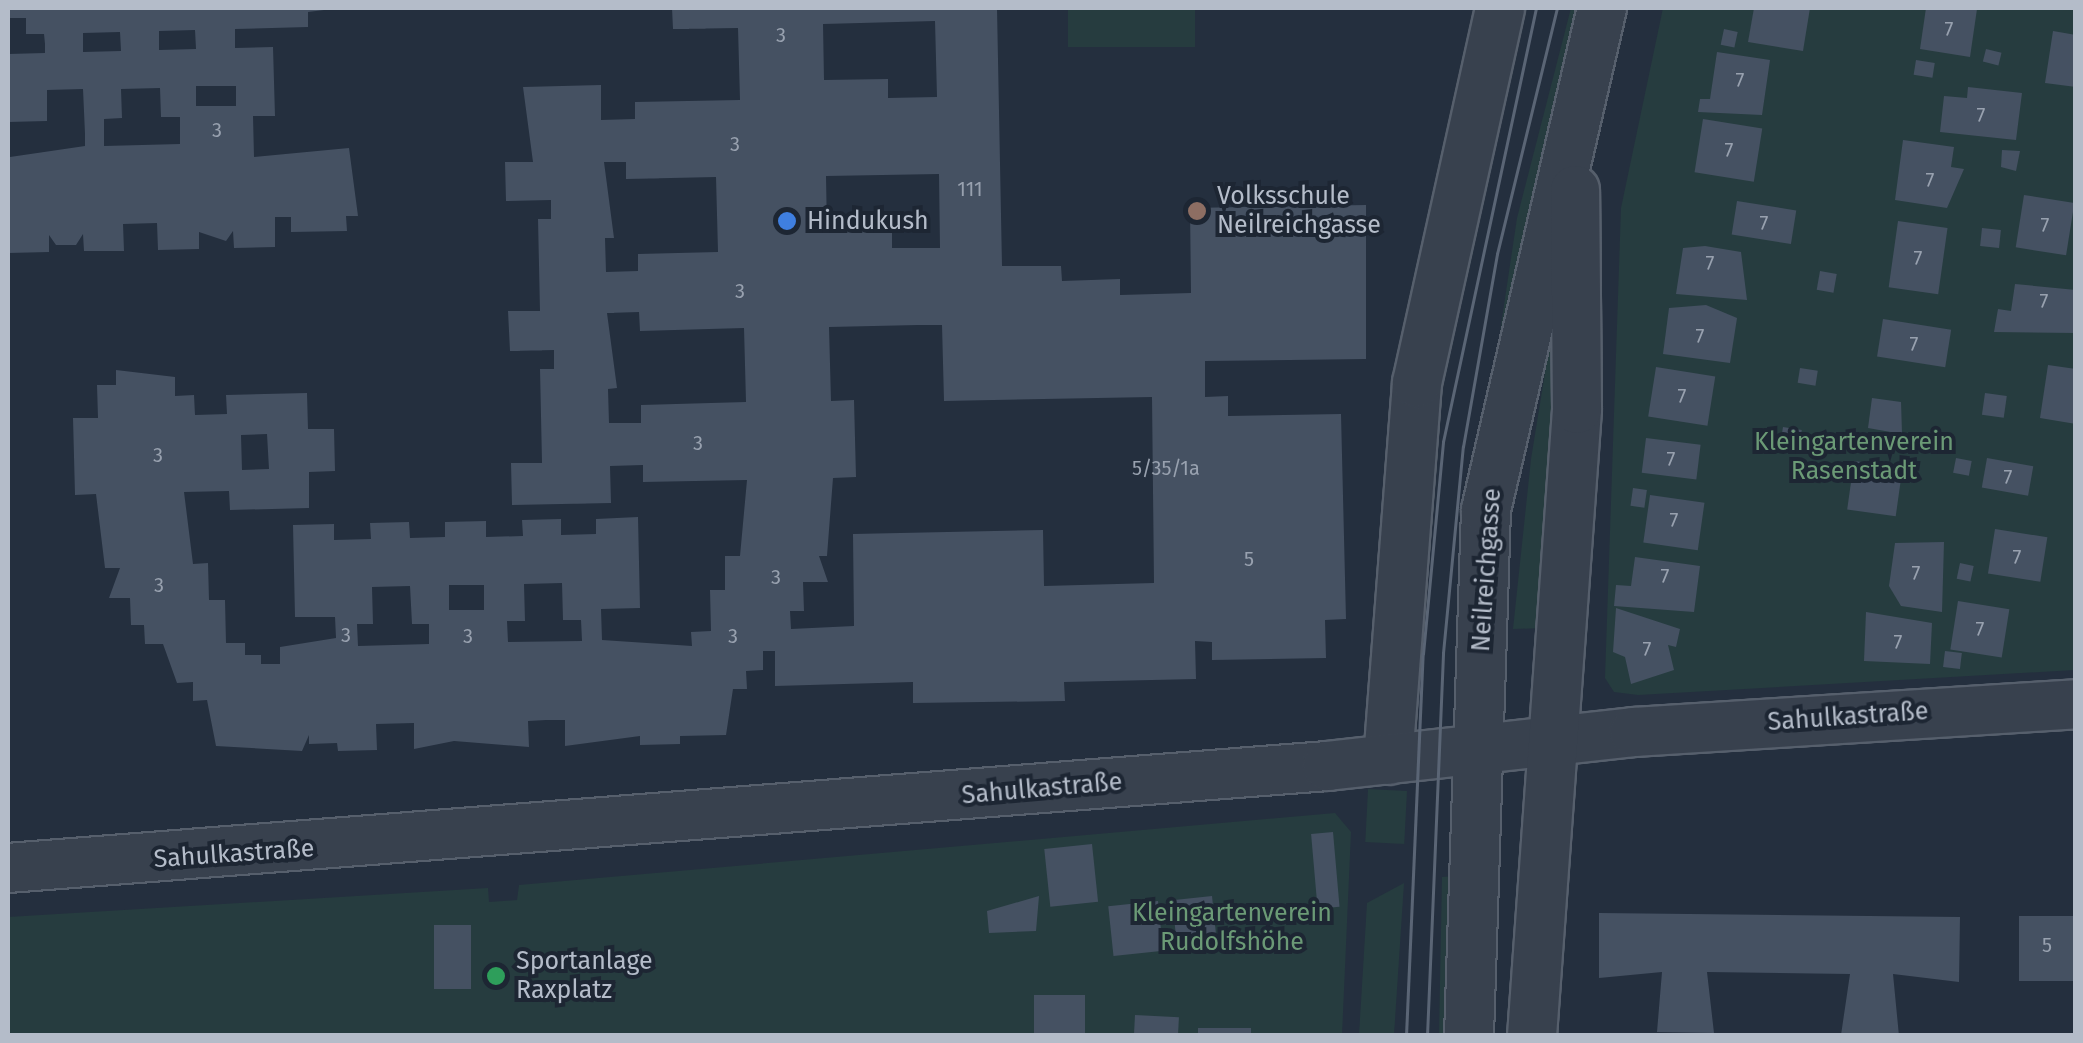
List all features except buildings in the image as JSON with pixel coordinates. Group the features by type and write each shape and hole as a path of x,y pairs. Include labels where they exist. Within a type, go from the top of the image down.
{"street":[{"path":"1388,760 1417,383 1500,8"},
{"name":"Neilreichgasse","path":"1469,1036 1486,510 1573,112 1602,8"},
{"name":"Neilreichgasse","path":"1532,1036 1577,409 1573,112"},
{"name":"Sahulkastraße","path":"8,868 1388,760 1551,738 2076,704"}],"green space":[{"path":"1068,8 1195,8 1195,47 1068,47"},
{"path":"1571,8 1584,8 1500,332 1517,218"},
{"name":"Kleingartenverein Rasenstadt","path":"1663,8 2075,8 2075,670 1638,695 1614,692 1605,678 1621,208"},
{"path":"1559,338 1544,628 1513,629 1531,459 1550,342"},
{"path":"1368,789 1407,791 1404,844 1365,842"},
{"name":"Sportanlage Raxplatz","path":"1335,813 1351,832 1342,1035 8,1036 8,917 488,888 489,902 517,900 519,885"},
{"path":"1457,876 1450,1035 1439,1036 1442,877"},
{"path":"1404,883 1394,1035 1359,1035 1367,903"}],"tram line":[{"path":"1406,1036 1423,654 1443,442 1536,8"},
{"path":"1427,1036 1443,653 1463,447 1497,254 1557,8"}],"place":[{"name":"Volksschule Neilreichgasse","path":"1197,211"},
{"name":"Hindukush","path":"787,221"},
{"name":"Sportanlage Raxplatz","path":"496,976"}],"park label":[{"name":"Kleingartenverein Rudolfshöhe","path":"1232,928"}]}
